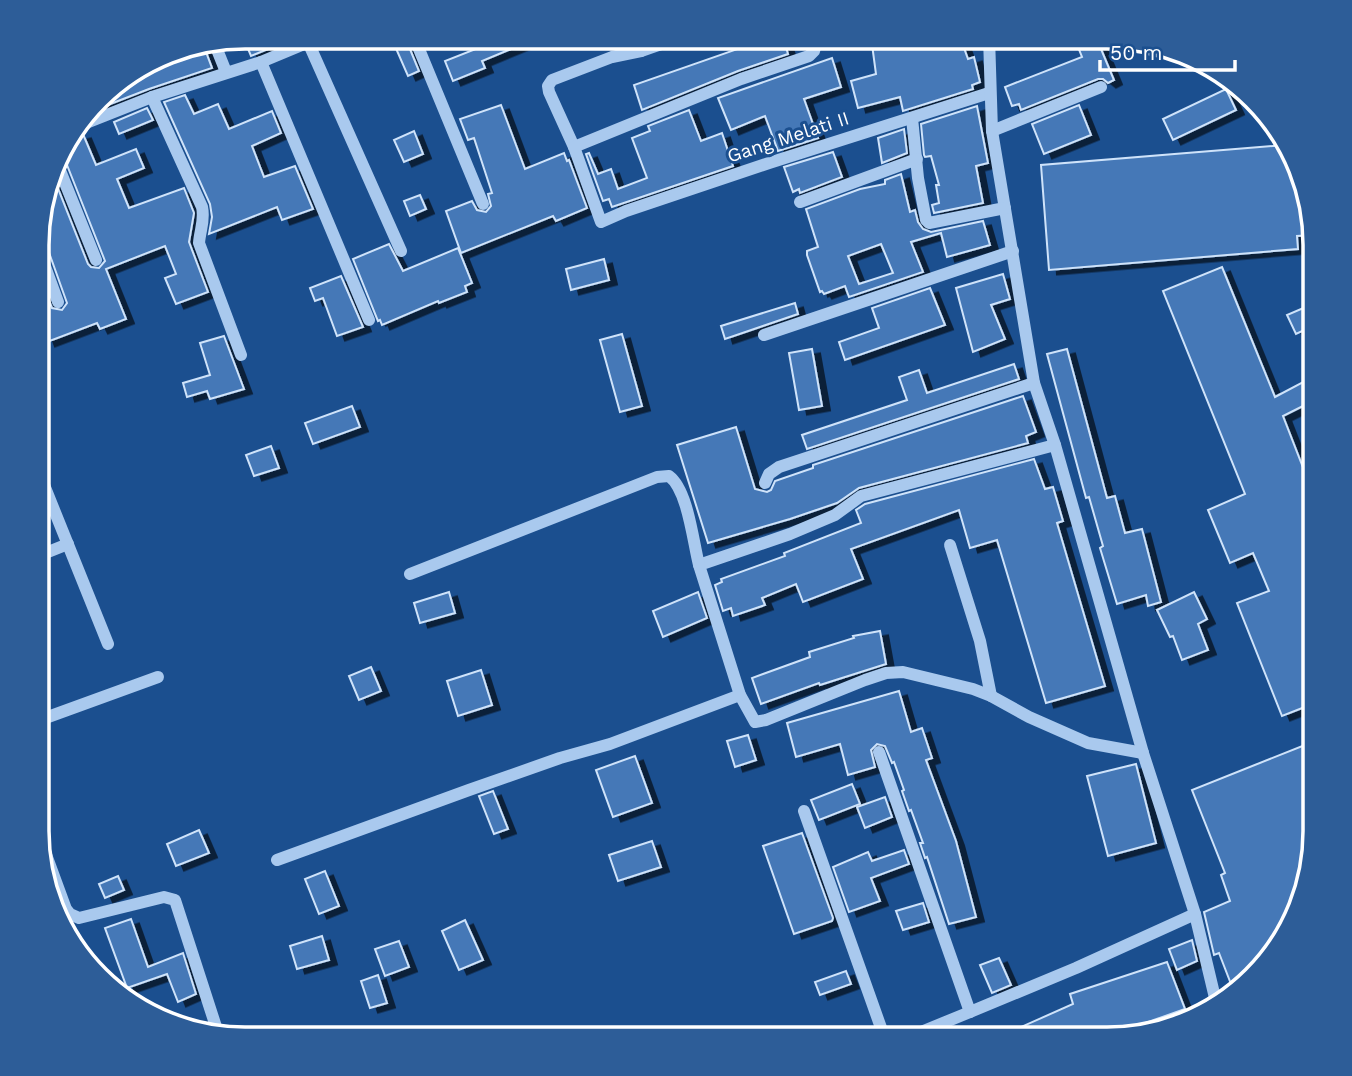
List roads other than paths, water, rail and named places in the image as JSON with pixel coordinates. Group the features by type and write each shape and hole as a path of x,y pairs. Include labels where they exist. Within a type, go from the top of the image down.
{"street":[{"path":"94,120 292,49"},
{"path":"311,49 401,251"},
{"path":"419,49 483,204"},
{"path":"647,49 612,57 552,80 548,86 549,92 574,147 741,79 809,56 815,49"},
{"path":"989,49 992,131 1034,383 1055,445 1143,753 1195,914 1214,995"},
{"path":"218,51 226,72"},
{"path":"261,62 369,320"},
{"path":"992,131 1101,87"},
{"name":"Gang Melati II","path":"574,147 601,222 769,163 989,93"},
{"path":"152,97 202,207 204,222 199,243 241,355"},
{"path":"912,118 924,214 929,223 1005,208"},
{"path":"800,202 917,159"},
{"path":"62,176 96,260"},
{"path":"764,335 1013,251"},
{"path":"49,279 58,302"},
{"path":"765,483 769,474 779,467 1034,383"},
{"path":"699,565 790,534 835,514 860,496 1055,445"},
{"path":"410,574 657,477 670,476 677,482 682,494 699,565 740,695 755,722 886,673 903,672 922,675 991,696 1029,717 1088,743 1143,753"},
{"path":"49,497 108,644"},
{"path":"49,552 68,544"},
{"path":"950,545 980,641 991,696"},
{"path":"49,717 158,677"},
{"path":"277,860 468,790 610,744 740,695"},
{"path":"879,752 970,1012"},
{"path":"804,811 881,1027"},
{"path":"56,881 66,909 79,918 164,897 175,900 215,1024"},
{"path":"933,1027 1076,968 1195,914"}]}
